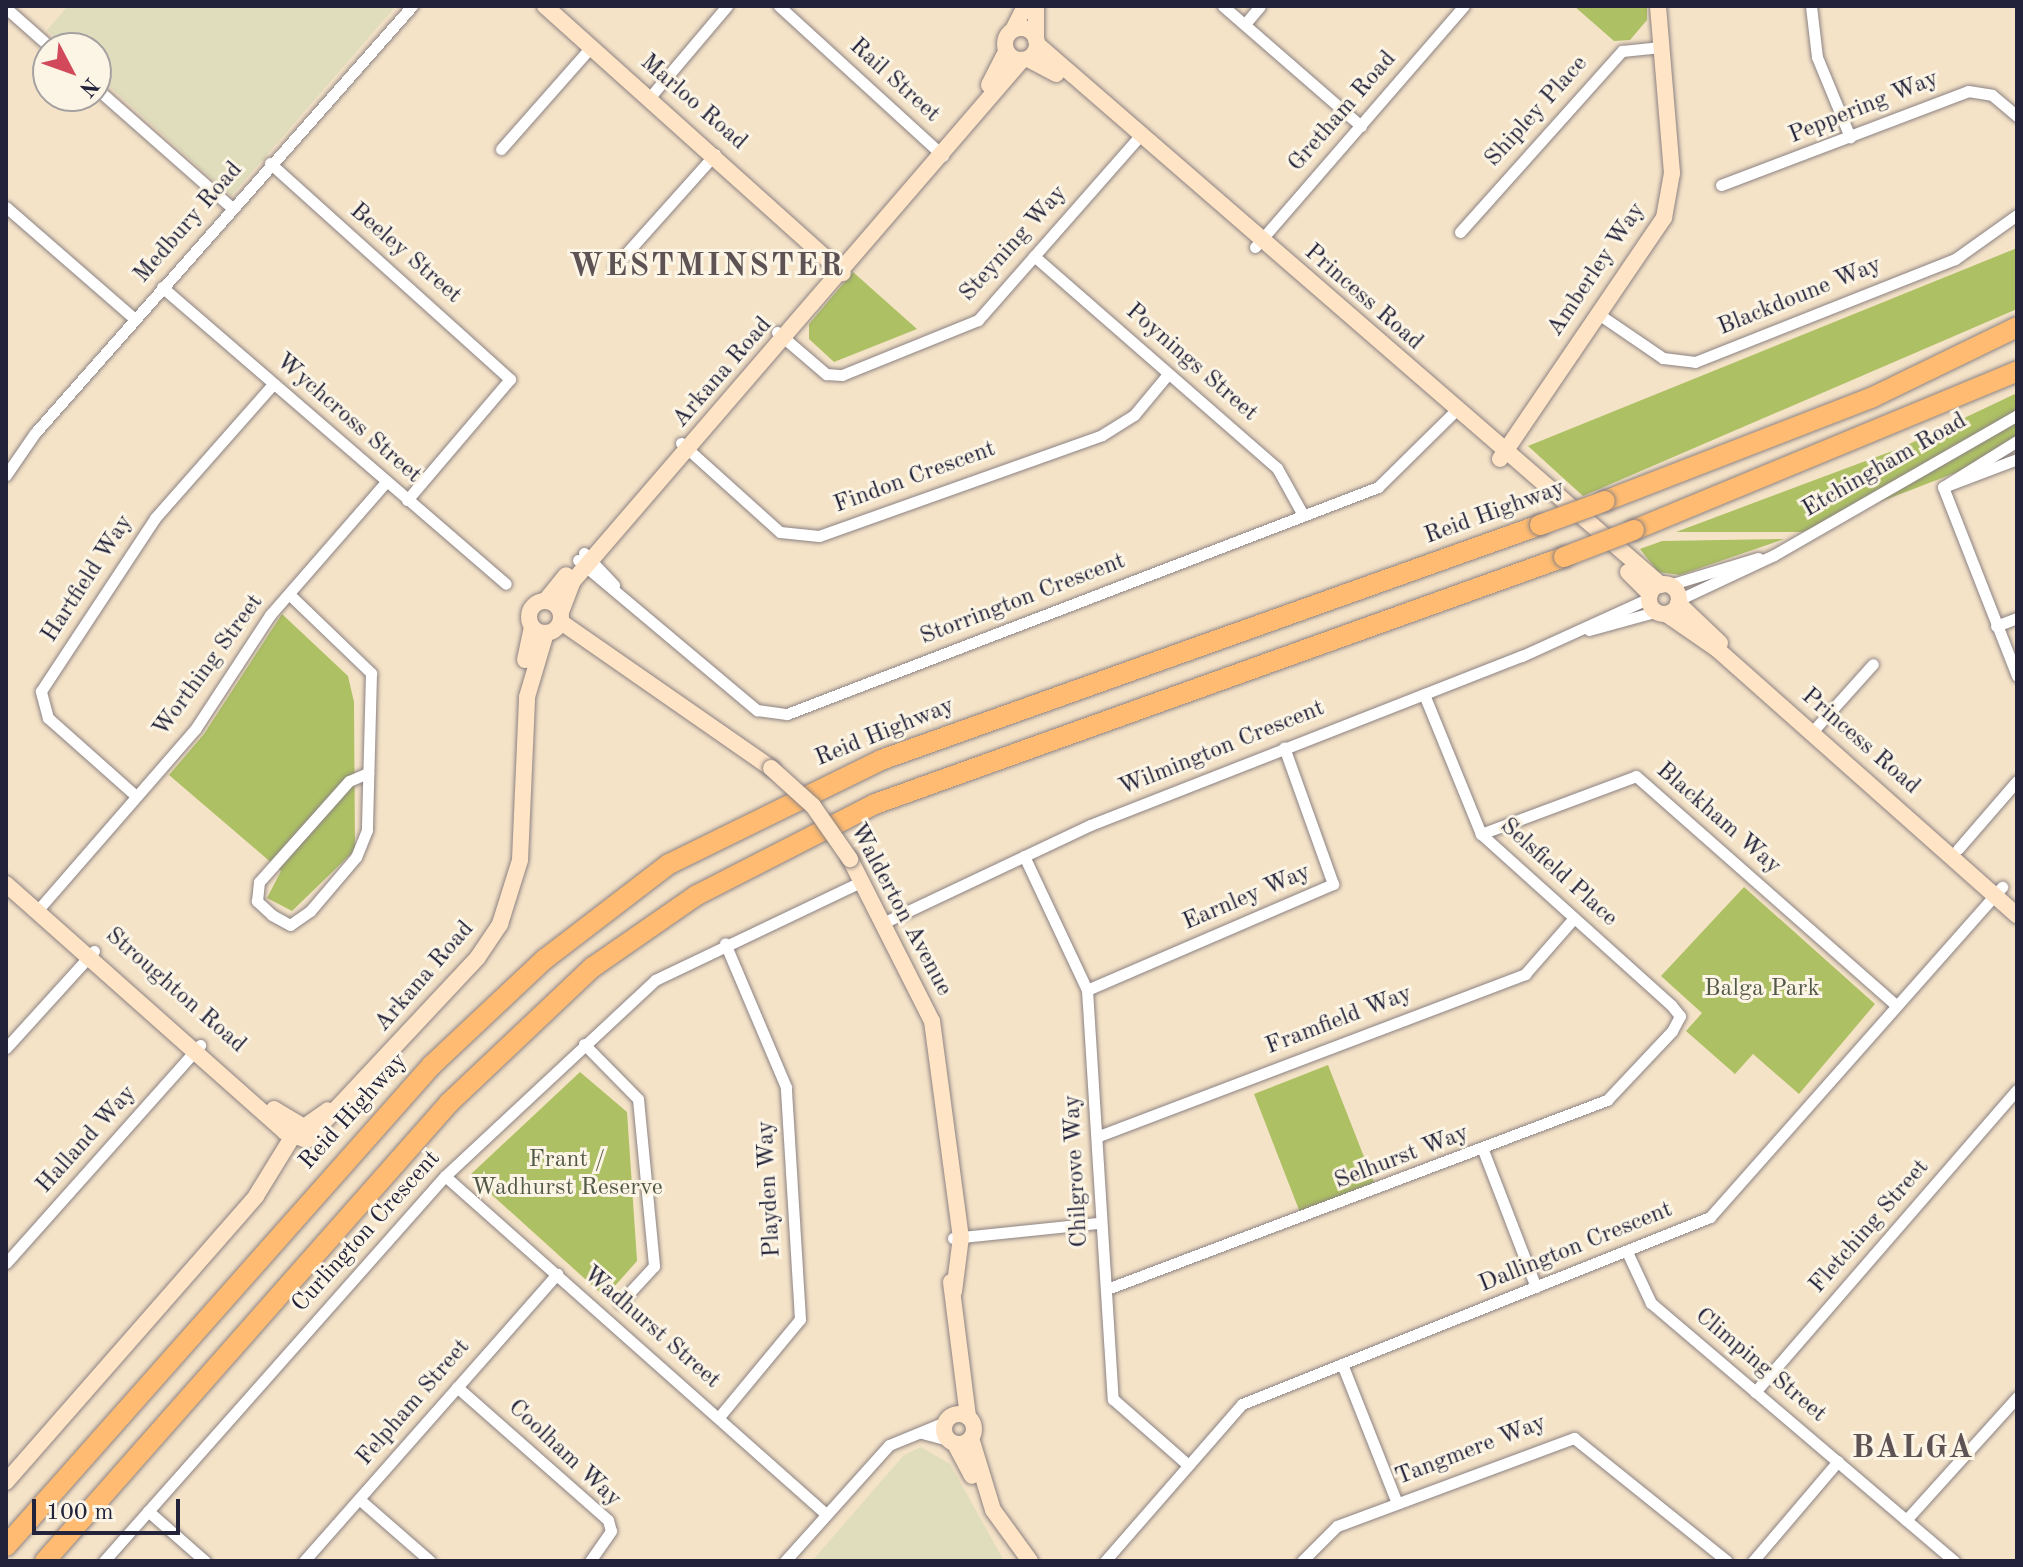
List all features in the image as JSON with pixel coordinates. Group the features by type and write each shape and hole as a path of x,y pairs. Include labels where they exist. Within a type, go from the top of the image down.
{"highway":[{"name":"Reid Highway","path":"6,1546 432,1065 545,959 669,864 881,760 1605,501 1871,398 2017,327"},
{"path":"45,1561 449,1103 593,967 697,895 875,804 1564,557 2017,371"}],"street":[{"name":"Medbury Road","path":"6,475 231,207 412,6"},
{"name":"Marloo Road","path":"545,6 843,265"},
{"path":"650,97 727,6"},
{"name":"Rail Street","path":"779,6 941,154"},
{"path":"1025,6 1013,30 1027,30 1031,51"},
{"path":"1031,51 1036,6"},
{"path":"1223,6 1361,126"},
{"path":"1245,24 1260,6"},
{"name":"Gretham Road","path":"1258,244 1464,6"},
{"name":"Amberley Way","path":"1499,453 1535,407 1597,313 1651,240 1671,196 1658,6"},
{"path":"1811,6 1817,57 1850,137"},
{"path":"6,8 33,32"},
{"name":"Arkana Road","path":"941,154 1006,52 1013,30"},
{"path":"501,149 591,47"},
{"name":"Shipley Place","path":"1460,232 1622,51 1661,47"},
{"path":"1006,52 1031,51"},
{"name":"Arkana Road","path":"550,625 531,608 546,600 585,560 1031,51"},
{"name":"Princess Road","path":"1031,51 1453,413 1998,890 2017,902"},
{"name":"Peppering Way","path":"1721,185 1968,91 1992,95 2017,116"},
{"path":"112,102 231,207"},
{"name":"Steyning Way","path":"780,335 826,374 842,375 978,320 1136,140"},
{"path":"615,266 715,154"},
{"name":"Beeley Street","path":"270,163 510,379 407,500"},
{"path":"6,207 135,319"},
{"name":"Blackdoune Way","path":"1597,313 1663,358 1695,362 1955,259 2017,215"},
{"name":"Poynings Street","path":"1034,256 1277,468 1303,515"},
{"name":"Wychcross Street","path":"162,287 506,584"},
{"name":"Findon Crescent","path":"685,446 780,532 819,536 1102,435 1134,415 1168,374"},
{"name":"Hartfield Way","path":"136,796 48,718 41,691 155,518 273,384"},
{"name":"Storrington Crescent","path":"585,560 772,716 1386,484 1453,413"},
{"name":"Etchingham Road","path":"1663,599 1774,555 2017,415"},
{"name":"Etchingham Road","path":"1943,487 2017,441"},
{"name":"Etchingham Road","path":"1943,487 2017,459"},
{"name":"Worthing Street","path":"40,908 196,728 289,594 386,482"},
{"path":"1943,487 2017,676"},
{"name":"Arkana Road","path":"6,1482 256,1196 305,1131 474,947 502,899 550,625 585,560"},
{"path":"289,594 371,673 367,830 356,857 290,925 272,915 257,901 259,882 349,781 368,773"},
{"name":"Wilmington Crescent","path":"885,922 1024,856 1284,747 1663,599"},
{"name":"Walderton Avenue","path":"546,600 550,625 587,645 771,768 813,806 850,859 885,922 932,1021 941,1079 957,1238 954,1292 959,1380 955,1418"},
{"path":"1996,626 2017,618"},
{"path":"1815,730 1873,664"},
{"name":"Selsfield Place","path":"1424,694 1481,834 1680,1016"},
{"name":"Princess Road","path":"1815,730 1958,849 1998,890 2017,915"},
{"name":"Earnley Way","path":"1087,990 1333,884 1284,747"},
{"name":"Blackham Way","path":"1481,834 1636,776 1896,1005"},
{"path":"1958,849 2017,781"},
{"name":"Chilgrove Way","path":"1024,856 1087,990 1099,1136 1099,1223 1107,1289 1113,1399 1188,1465"},
{"name":"Stroughton Road","path":"6,873 90,954 197,1048 305,1131"},
{"name":"Curlington Crescent","path":"104,1561 445,1176 655,980 725,943 863,881"},
{"name":"Stroughton Road","path":"6,884 40,908"},
{"name":"Dallington Crescent","path":"1105,1561 1242,1404 1536,1287 1628,1254 1710,1217 1998,890"},
{"name":"Framfield Way","path":"1099,1136 1525,974 1574,918"},
{"name":"Playden Way","path":"719,1417 800,1319 786,1087 725,943"},
{"path":"6,1048 90,954"},
{"name":"Selhurst Way","path":"1107,1289 1483,1150 1607,1100 1680,1016"},
{"path":"584,1044 638,1099 654,1266 620,1303"},
{"name":"Halland Way","path":"6,1263 197,1048"},
{"name":"Fletching Street","path":"1755,1392 2017,1090"},
{"path":"1483,1150 1536,1287"},
{"name":"Wadhurst Street","path":"445,1176 826,1514"},
{"path":"957,1238 1099,1223"},
{"name":"Climping Street","path":"1628,1254 1651,1303 1954,1561"},
{"name":"Felpham Street","path":"304,1561 557,1274"},
{"path":"1342,1364 1397,1503"},
{"name":"Coolham Way","path":"457,1387 608,1520 611,1531 590,1561"},
{"path":"1906,1520 2017,1397"},
{"path":"785,1561 889,1445 955,1418"},
{"path":"955,1418 958,1441 993,1510 1030,1561"},
{"path":"955,1418 958,1441 1019,1561"},
{"path":"922,1433 958,1441"},
{"name":"Tangmere Way","path":"1302,1561 1337,1526 1574,1438 1727,1561"},
{"path":"1753,1561 1838,1461"},
{"path":"359,1499 430,1561"},
{"path":"148,1511 205,1561"}],"shaded area":[{"path":"68,6 396,6 231,196 112,88 112,32 47,30"},
{"path":"921,1447 950,1464 1004,1561 812,1561 904,1455"}],"green space":[{"path":"1574,6 1647,6 1647,20 1630,40 1614,41"},
{"path":"2017,248 2017,309 1583,496 1528,446"},
{"path":"853,272 917,329 834,362 809,339 809,324"},
{"path":"2017,393 2017,449 1802,532 1676,532 1903,447"},
{"path":"1784,539 1680,575 1658,572 1640,549 1662,541"},
{"path":"282,614 348,676 354,702 355,850 292,911 267,898 281,871 169,775 204,734"},
{"name":"Balga Park","path":"1744,887 1875,1004 1799,1094 1753,1054 1735,1074 1686,1031 1702,1013 1661,976"},
{"path":"1328,1065 1375,1185 1301,1215 1254,1094"},
{"name":"Frant / Wadhurst Reserve","path":"580,1072 627,1112 637,1261 605,1297 470,1175"}],"district":[{"name":"WESTMINSTER","path":"707,267"},
{"name":"BALGA","path":"1913,1449"}]}
